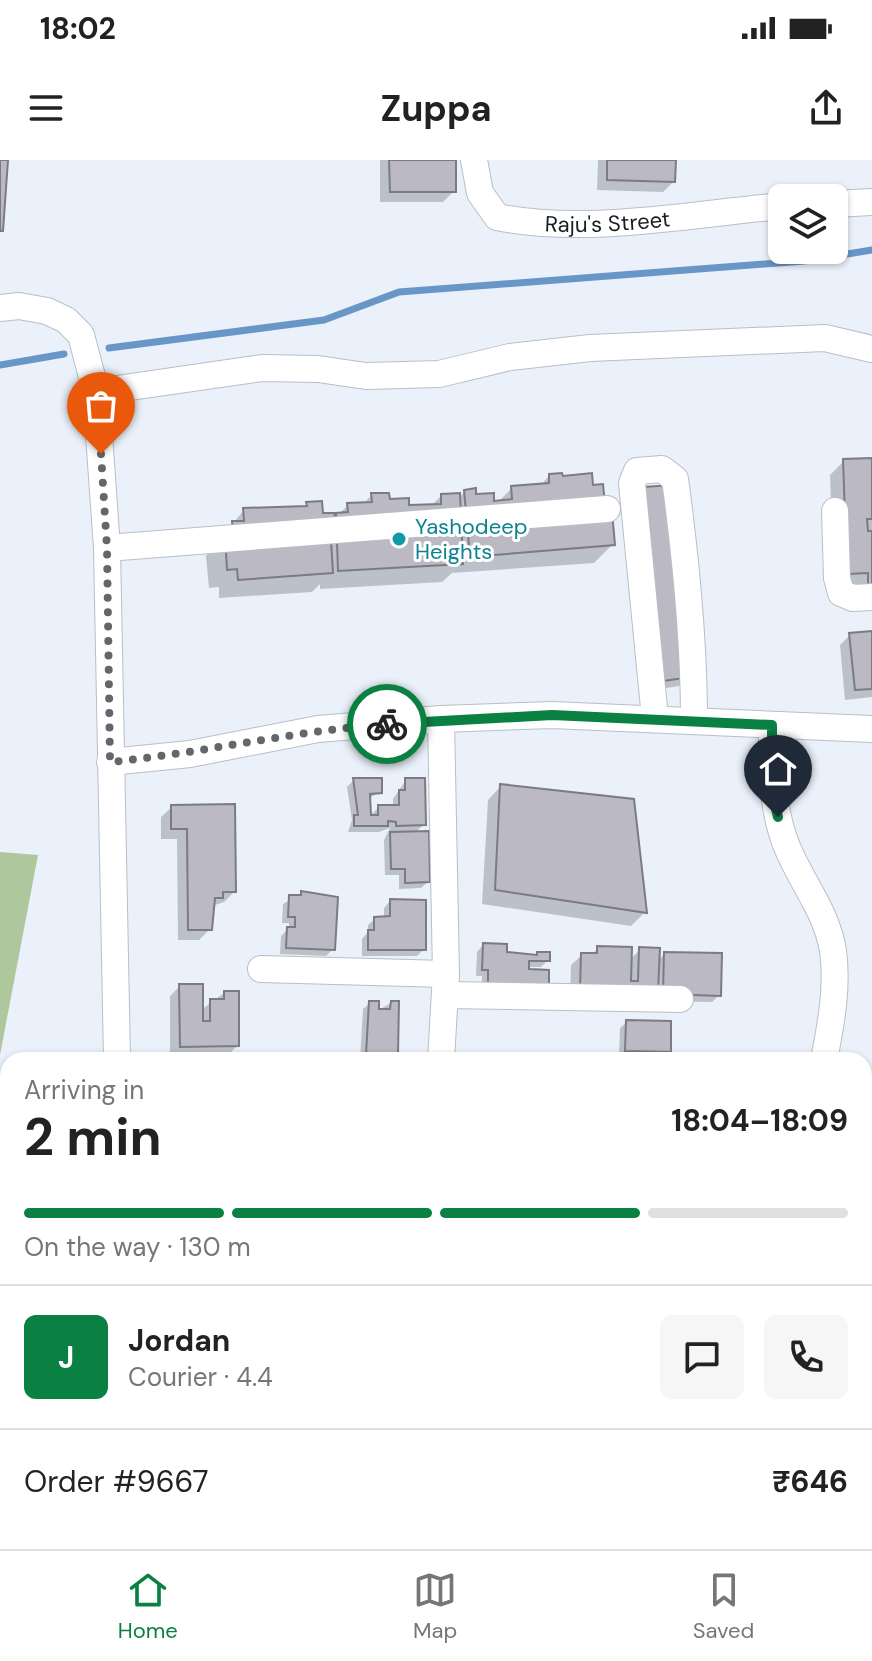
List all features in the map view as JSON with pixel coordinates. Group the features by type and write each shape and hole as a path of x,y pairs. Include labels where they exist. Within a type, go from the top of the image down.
{"street":[{"name":"Raju's Street","path":"474,160 480,193 497,217 530,224 592,223 768,207"},
{"path":"848,203 872,202"},
{"path":"0,308 19,306 47,311 66,320 81,335 96,392 107,548 117,1052"},
{"path":"96,392 262,368 318,369 366,376 439,374 510,357 590,348 825,338 872,349"},
{"path":"655,718 632,483 637,471 662,469 675,479 683,537 694,641 694,720"},
{"path":"107,548 607,509"},
{"path":"835,511 837,578 841,593 853,598 872,597"},
{"path":"110,762 190,754 318,729 441,719 552,715 872,729"},
{"path":"441,719 445,985 441,1052"},
{"path":"772,725 772,793 784,841 818,907 833,950 834,1010 826,1052"},
{"path":"261,969 445,985 680,999"}],"green space":[{"path":"0,852 38,855 1,1052"}],"building":[{"path":"0,160 8,160 3,231 0,231"},
{"path":"389,160 456,160 456,192 390,192"},
{"path":"607,160 676,160 675,182 607,180"},
{"path":"872,458 872,519 867,519 868,531 872,531 872,584 868,584 868,573 847,574 843,459"},
{"path":"562,473 563,476 592,473 593,485 603,484 605,505 612,511 615,545 470,557 464,490 476,488 476,494 494,493 494,501 512,499 511,486 549,483 549,474"},
{"path":"672,485 691,677 663,681 644,487"},
{"name":"Yashodeep Heights","path":"371,493 389,493 390,499 409,498 409,505 441,504 441,494 460,493 463,564 338,571 336,513 348,512 347,503 372,502"},
{"path":"322,501 323,513 335,513 331,541 333,573 238,580 237,569 227,570 225,535 233,534 232,521 244,521 243,508 307,506 306,502"},
{"path":"872,631 872,689 855,690 849,633"},
{"path":"353,778 382,778 382,793 370,794 371,815 378,815 378,805 399,805 399,790 405,790 405,778 425,778 426,825 396,826 396,822 388,821 388,826 354,826 354,815 358,815"},
{"path":"500,784 634,799 647,913 495,890"},
{"path":"235,804 236,892 223,892 223,898 215,898 212,930 188,930 187,829 171,829 171,805"},
{"path":"429,831 430,882 405,883 405,869 391,869 390,832"},
{"path":"301,891 338,897 335,950 286,948 287,927 295,927 295,917 288,917 289,895 301,895"},
{"path":"390,899 426,900 426,950 368,950 368,930 374,930 374,917 390,916"},
{"path":"483,943 507,944 507,952 537,955 537,952 550,952 550,961 529,961 529,969 549,970 549,987 488,985 488,970 482,970"},
{"path":"597,946 632,947 631,981 638,981 639,947 660,948 658,991 580,989 581,953 597,953"},
{"path":"664,952 722,953 721,996 663,994"},
{"path":"179,984 203,984 203,1021 210,1021 210,999 224,999 224,991 239,991 239,1046 180,1047"},
{"path":"369,1001 379,1001 379,1009 390,1009 391,1001 399,1001 398,1052 366,1052"},
{"path":"626,1020 671,1021 671,1052 625,1051"}],"waterway":[{"path":"109,348 324,320 399,292 804,261 872,250"},
{"path":"0,365 64,354"}],"way so far":[{"path":"101,454 107,548 110,762 190,754 243,741 318,729 387,724"}],"place":[{"name":"Yashodeep Heights","path":"399,539"}],"route":[{"path":"387,724 552,715 772,725 772,793 778,817"}]}
